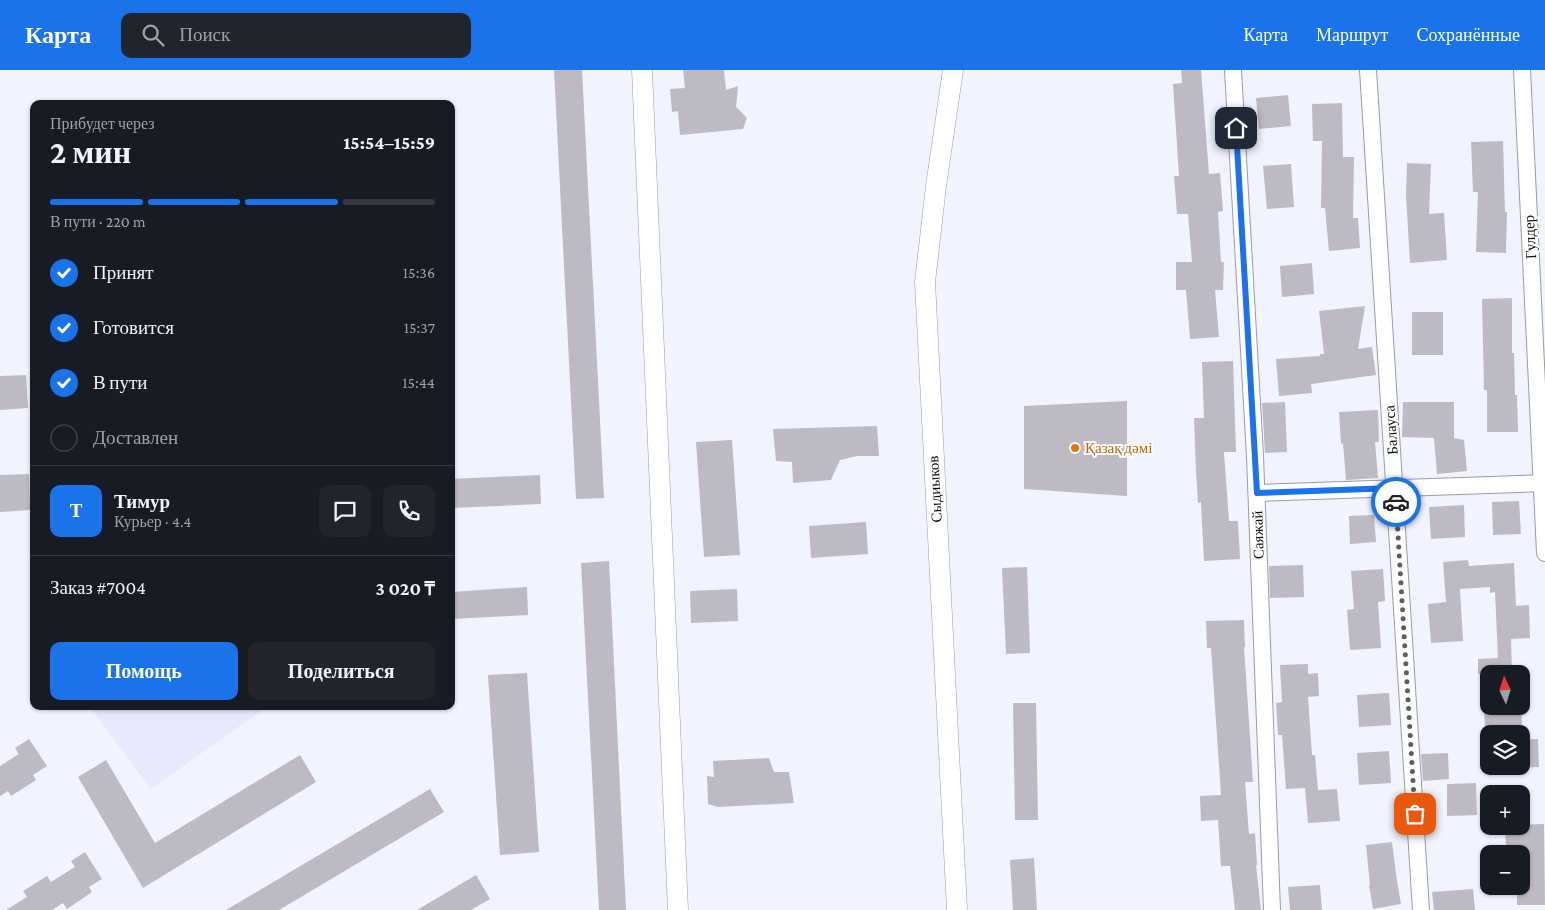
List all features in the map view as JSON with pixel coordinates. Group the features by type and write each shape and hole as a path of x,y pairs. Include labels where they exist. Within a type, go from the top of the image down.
{"street":[{"path":"642,70 678,910"},
{"name":"Сыдиыков","path":"953,70 936,186 925,282 957,910"},
{"name":"Саяжай","path":"1233,70 1257,493 1272,910"},
{"name":"Балауса","path":"1368,70 1421,910"},
{"name":"Гулдер","path":"1522,70 1545,554"},
{"path":"1257,493 1543,483"}],"shaded area":[{"path":"92,710 262,710 151,789"}],"building":[{"path":"554,70 582,70 604,498 576,499"},
{"path":"683,70 724,70 726,90 738,86 736,107 747,118 743,129 680,135 678,111 672,112 670,89 685,88"},
{"path":"1181,70 1201,70 1209,174 1220,173 1223,211 1218,212 1221,262 1224,262 1223,290 1215,290 1219,337 1190,339 1186,290 1176,290 1176,262 1192,262 1188,214 1177,214 1174,176 1179,176 1173,84 1182,83"},
{"path":"1288,95 1291,126 1259,129 1256,98"},
{"path":"1342,103 1343,157 1354,157 1353,218 1358,218 1360,248 1329,251 1325,208 1321,208 1322,141 1313,141 1312,104"},
{"path":"1503,141 1505,212 1507,212 1506,253 1476,252 1478,192 1473,192 1471,142"},
{"path":"1407,163 1431,164 1429,214 1444,213 1447,260 1410,263 1406,195"},
{"path":"1291,164 1294,207 1267,209 1263,166"},
{"path":"1312,263 1314,294 1282,297 1280,266"},
{"path":"1512,298 1512,353 1514,353 1518,432 1487,432 1487,390 1484,390 1482,299"},
{"path":"1365,306 1358,349 1372,347 1376,375 1311,384 1312,393 1279,396 1276,359 1320,356 1320,354 1324,354 1319,311"},
{"path":"1412,312 1443,312 1443,355 1412,355"},
{"path":"1233,361 1236,452 1224,452 1229,521 1238,521 1240,559 1204,561 1201,502 1198,503 1194,418 1204,418 1202,362"},
{"path":"26,375 28,408 0,410 0,376"},
{"name":"Қазақ дәмі","path":"1127,401 1127,496 1024,489 1024,406"},
{"path":"1285,402 1287,452 1265,453 1262,403"},
{"path":"1403,402 1454,402 1454,438 1464,440 1467,471 1437,474 1434,438 1402,437"},
{"path":"1378,410 1379,442 1375,442 1378,478 1346,480 1339,412"},
{"path":"877,426 879,456 857,456 840,460 831,480 793,483 792,462 776,461 773,429"},
{"path":"732,440 740,555 704,557 696,442"},
{"path":"29,474 30,510 0,512 0,475"},
{"path":"540,475 541,504 455,508 455,479"},
{"path":"1519,501 1521,534 1493,535 1492,502"},
{"path":"1464,505 1465,537 1431,539 1429,507"},
{"path":"1374,515 1376,542 1350,544 1349,516"},
{"path":"866,522 868,554 811,558 809,526"},
{"path":"1468,560 1469,566 1514,563 1516,606 1529,605 1530,638 1511,639 1512,665 1480,665 1480,674 1478,674 1478,659 1498,658 1495,592 1490,593 1490,587 1460,589 1463,641 1431,643 1428,604 1446,602 1443,562"},
{"path":"609,561 626,910 599,910 581,563"},
{"path":"1303,565 1304,597 1270,598 1269,566"},
{"path":"1027,567 1030,653 1006,654 1002,568"},
{"path":"1383,569 1385,601 1378,602 1381,648 1350,650 1347,610 1354,609 1351,571"},
{"path":"527,587 528,615 455,619 455,592"},
{"path":"737,589 738,621 691,623 690,591"},
{"path":"1244,620 1253,782 1245,782 1249,834 1255,833 1261,910 1235,910 1230,866 1221,866 1218,820 1201,821 1200,796 1221,795 1211,648 1207,648 1206,621"},
{"path":"1308,664 1308,674 1318,673 1319,696 1308,697 1312,755 1315,755 1318,790 1337,789 1340,821 1308,823 1305,788 1286,789 1282,735 1278,735 1276,703 1282,702 1280,665"},
{"path":"527,673 539,852 500,855 488,675"},
{"path":"1389,693 1391,725 1359,727 1357,695"},
{"path":"1013,703 1036,703 1038,820 1015,820"},
{"path":"1484,715 1521,715 1522,725 1485,725"},
{"path":"29,739 47,766 33,775 36,780 11,796 8,791 0,796 0,766 19,754 15,748"},
{"path":"1530,739 1538,739 1539,767 1530,768"},
{"path":"1389,751 1391,783 1359,785 1357,753"},
{"path":"1448,753 1449,779 1423,781 1421,754"},
{"path":"300,755 316,782 143,888 78,777 106,760 155,843"},
{"path":"769,758 774,772 789,772 794,803 718,807 708,804 707,776 714,777 713,761"},
{"path":"1476,783 1477,815 1447,816 1447,784"},
{"path":"430,789 444,812 279,910 226,910"},
{"path":"1544,824 1545,905 1517,905 1517,895 1530,895 1530,845 1506,845 1505,835 1530,835 1530,825"},
{"path":"1392,842 1401,904 1373,909 1366,845"},
{"path":"85,852 102,879 89,887 92,892 67,909 63,903 52,910 6,910 27,897 23,891 47,876 51,882 75,867 71,861"},
{"path":"1034,858 1037,910 1013,910 1010,860"},
{"path":"476,875 490,899 471,910 417,910"},
{"path":"1320,885 1322,910 1290,910 1288,887"},
{"path":"1473,889 1475,910 1434,910 1432,892"}],"way so far":[{"path":"1396,502 1415,814"}],"place":[{"name":"Қазақ дәмі","path":"1075,448"}],"route":[{"path":"1236,128 1257,493 1395,488 1396,502"}]}
